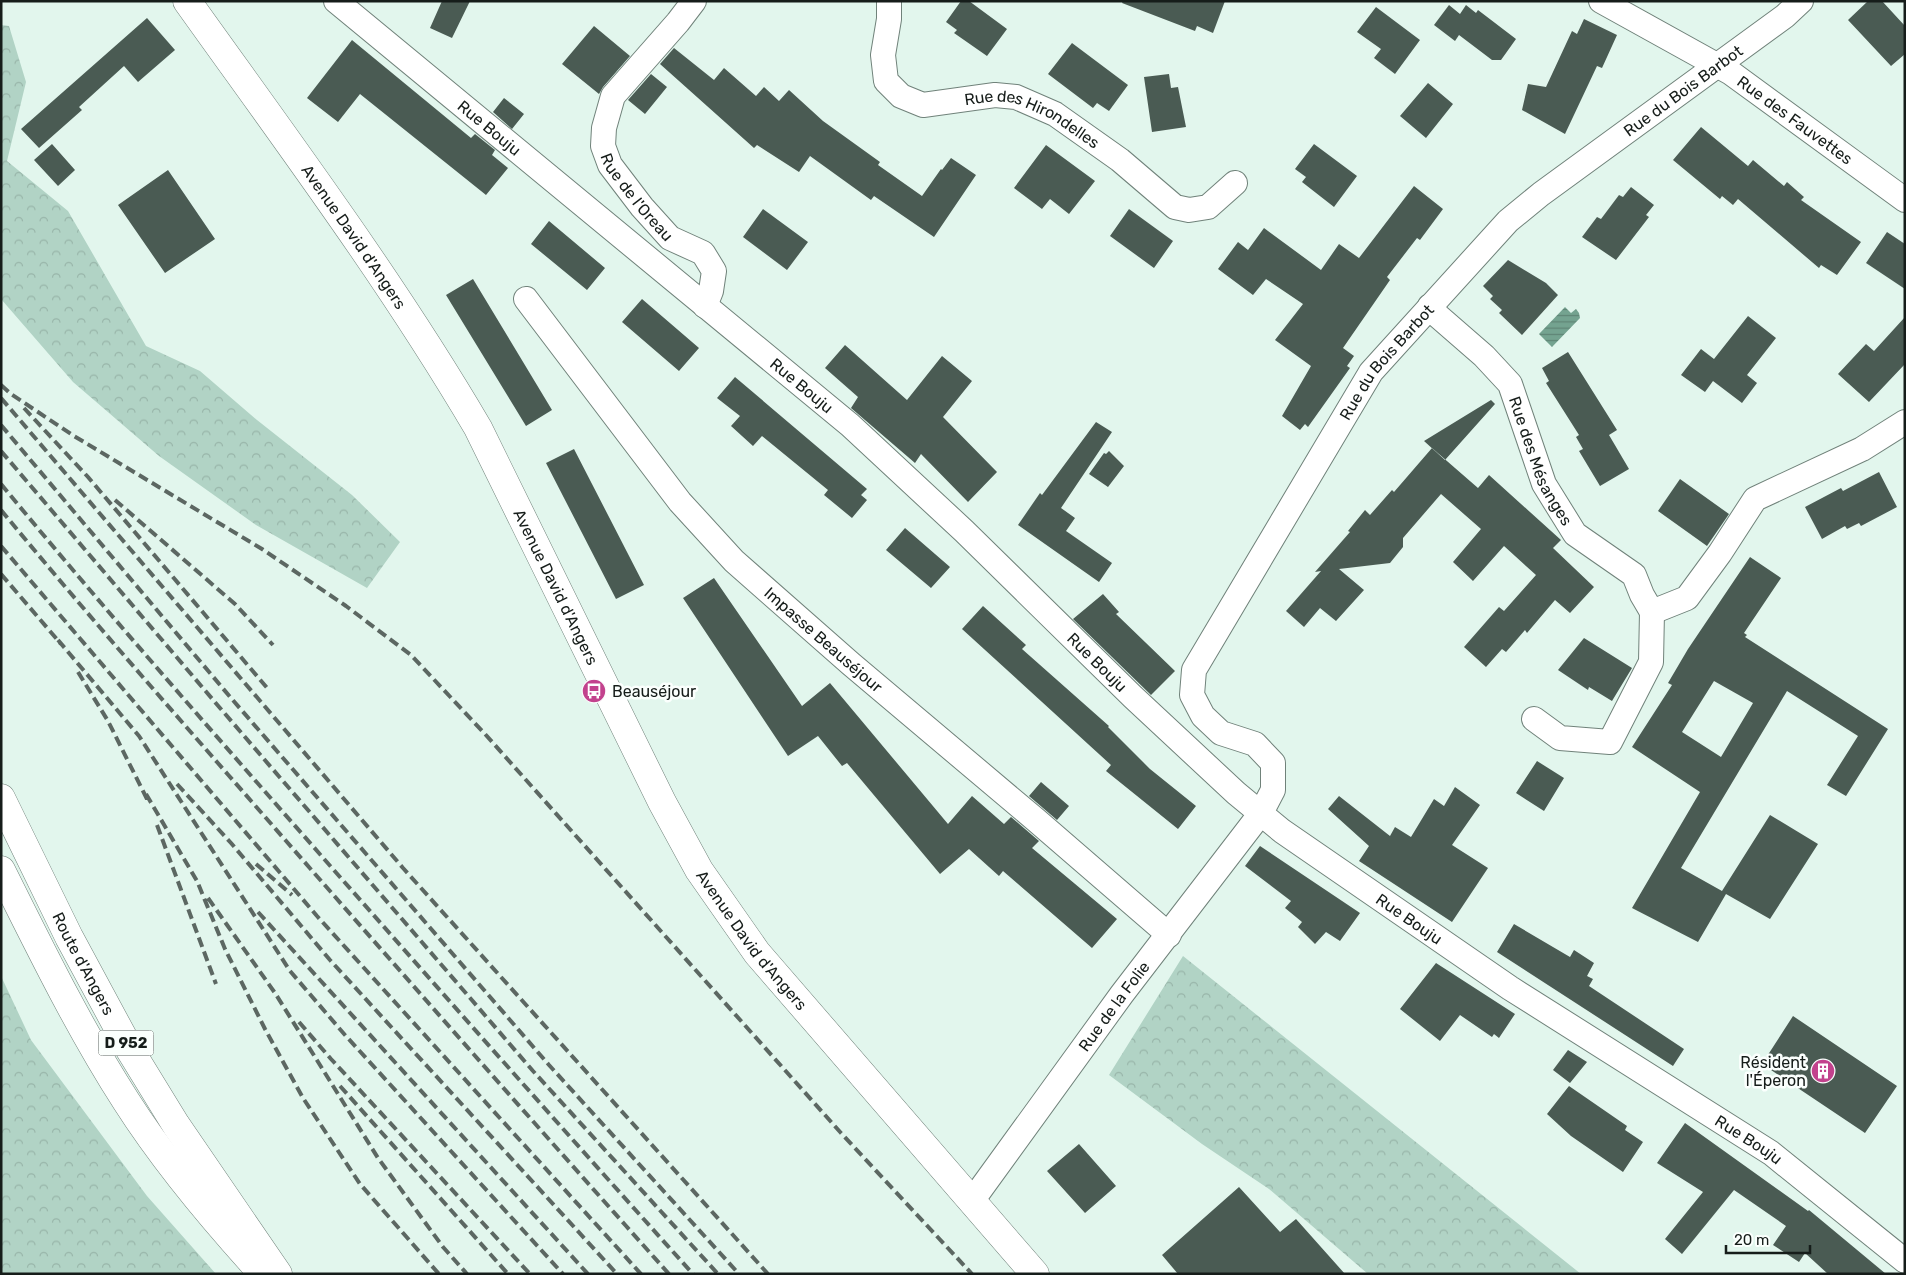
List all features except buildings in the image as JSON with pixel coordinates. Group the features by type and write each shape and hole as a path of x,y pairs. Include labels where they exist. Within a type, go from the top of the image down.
{"street":[{"name":"Avenue David d'Angers","path":"187,1 340,216 449,379 478,428 662,802 699,870 757,953 1035,1274"},
{"name":"Rue Bouju","path":"336,1 850,425 964,531 1140,704 1236,794 1295,840 1510,988 1771,1153 1905,1262"},
{"name":"Rue de l'Oreau","path":"694,1 614,96 604,128 603,146 610,165 642,207 670,238 703,254 714,271 711,291 705,306"},
{"name":"Rue des Hirondelles","path":"889,1 889,18 883,55 886,81 901,96 923,105 995,95 1016,97 1055,114 1120,160 1176,207 1190,210 1208,207 1235,183"},
{"name":"Rue des Fauvettes","path":"1601,1 1717,64 1905,200"},
{"name":"Rue du Bois Barbot","path":"1261,813 1273,790 1273,763 1255,744 1221,733 1203,716 1192,695 1194,670 1371,372 1515,215 1784,16 1801,1"},
{"name":"Impasse Beauséjour","path":"526,300 680,502 734,561 851,664 1036,820 1168,935"},
{"name":"Rue des Mésanges","path":"1430,306 1438,316 1484,356 1510,384 1544,484 1575,534 1634,575 1652,612 1651,662 1610,742 1560,738 1534,719"},
{"path":"1652,612 1687,598 1755,499 1862,449 1905,422"},
{"name":"Route d'Angers","path":"1,798 69,937 130,1050 176,1125 278,1274"},
{"name":"Rue de la Folie","path":"972,1201 1116,1002 1261,813"},
{"name":"Route d'Angers","path":"1,870 62,988 126,1102 206,1211 263,1274"}],"green space":[{"path":"1,25 9,26 26,82 7,161 68,211 146,346 200,371 257,420 352,495 400,542 367,588 256,525 159,456 73,382 1,299"},
{"path":"1183,956 1581,1274 1368,1274 1269,1189 1202,1144 1109,1075"},
{"path":"1,976 31,1040 147,1196 216,1274 1,1274"}],"shaded area":[{"path":"1565,307 1571,313 1576,309 1580,318 1552,347 1539,334"}],"railway":[{"path":"1,385 11,394 74,436 262,549 346,606 411,655 485,734 841,1133 972,1274"},
{"path":"1,398 403,868 768,1274"},
{"path":"24,408 88,477 268,689"},
{"path":"1,425 231,698 549,1065 739,1274"},
{"path":"1,451 533,1071 718,1274"},
{"path":"1,484 238,761 693,1274"},
{"path":"115,500 235,604 273,645"},
{"path":"1,510 179,718 669,1274"},
{"path":"1,546 317,916 641,1274"},
{"path":"1,574 61,644"},
{"path":"58,640 139,736 290,971 345,1035 563,1274"},
{"path":"78,672 108,721 147,799"},
{"path":"177,784 231,843 330,960 617,1274"},
{"path":"146,794 197,881 225,949 265,1029 303,1098 360,1184 439,1274"},
{"path":"157,825 216,984"},
{"path":"256,864 292,895"},
{"path":"208,898 275,993 378,1158 443,1247 467,1274"},
{"path":"258,912 588,1274"},
{"path":"299,1022 530,1274"},
{"path":"340,1086 508,1274"}],"place":[{"name":"Beauséjour","path":"594,691"},
{"name":"Résident l'Éperon","path":"1823,1071"}]}
